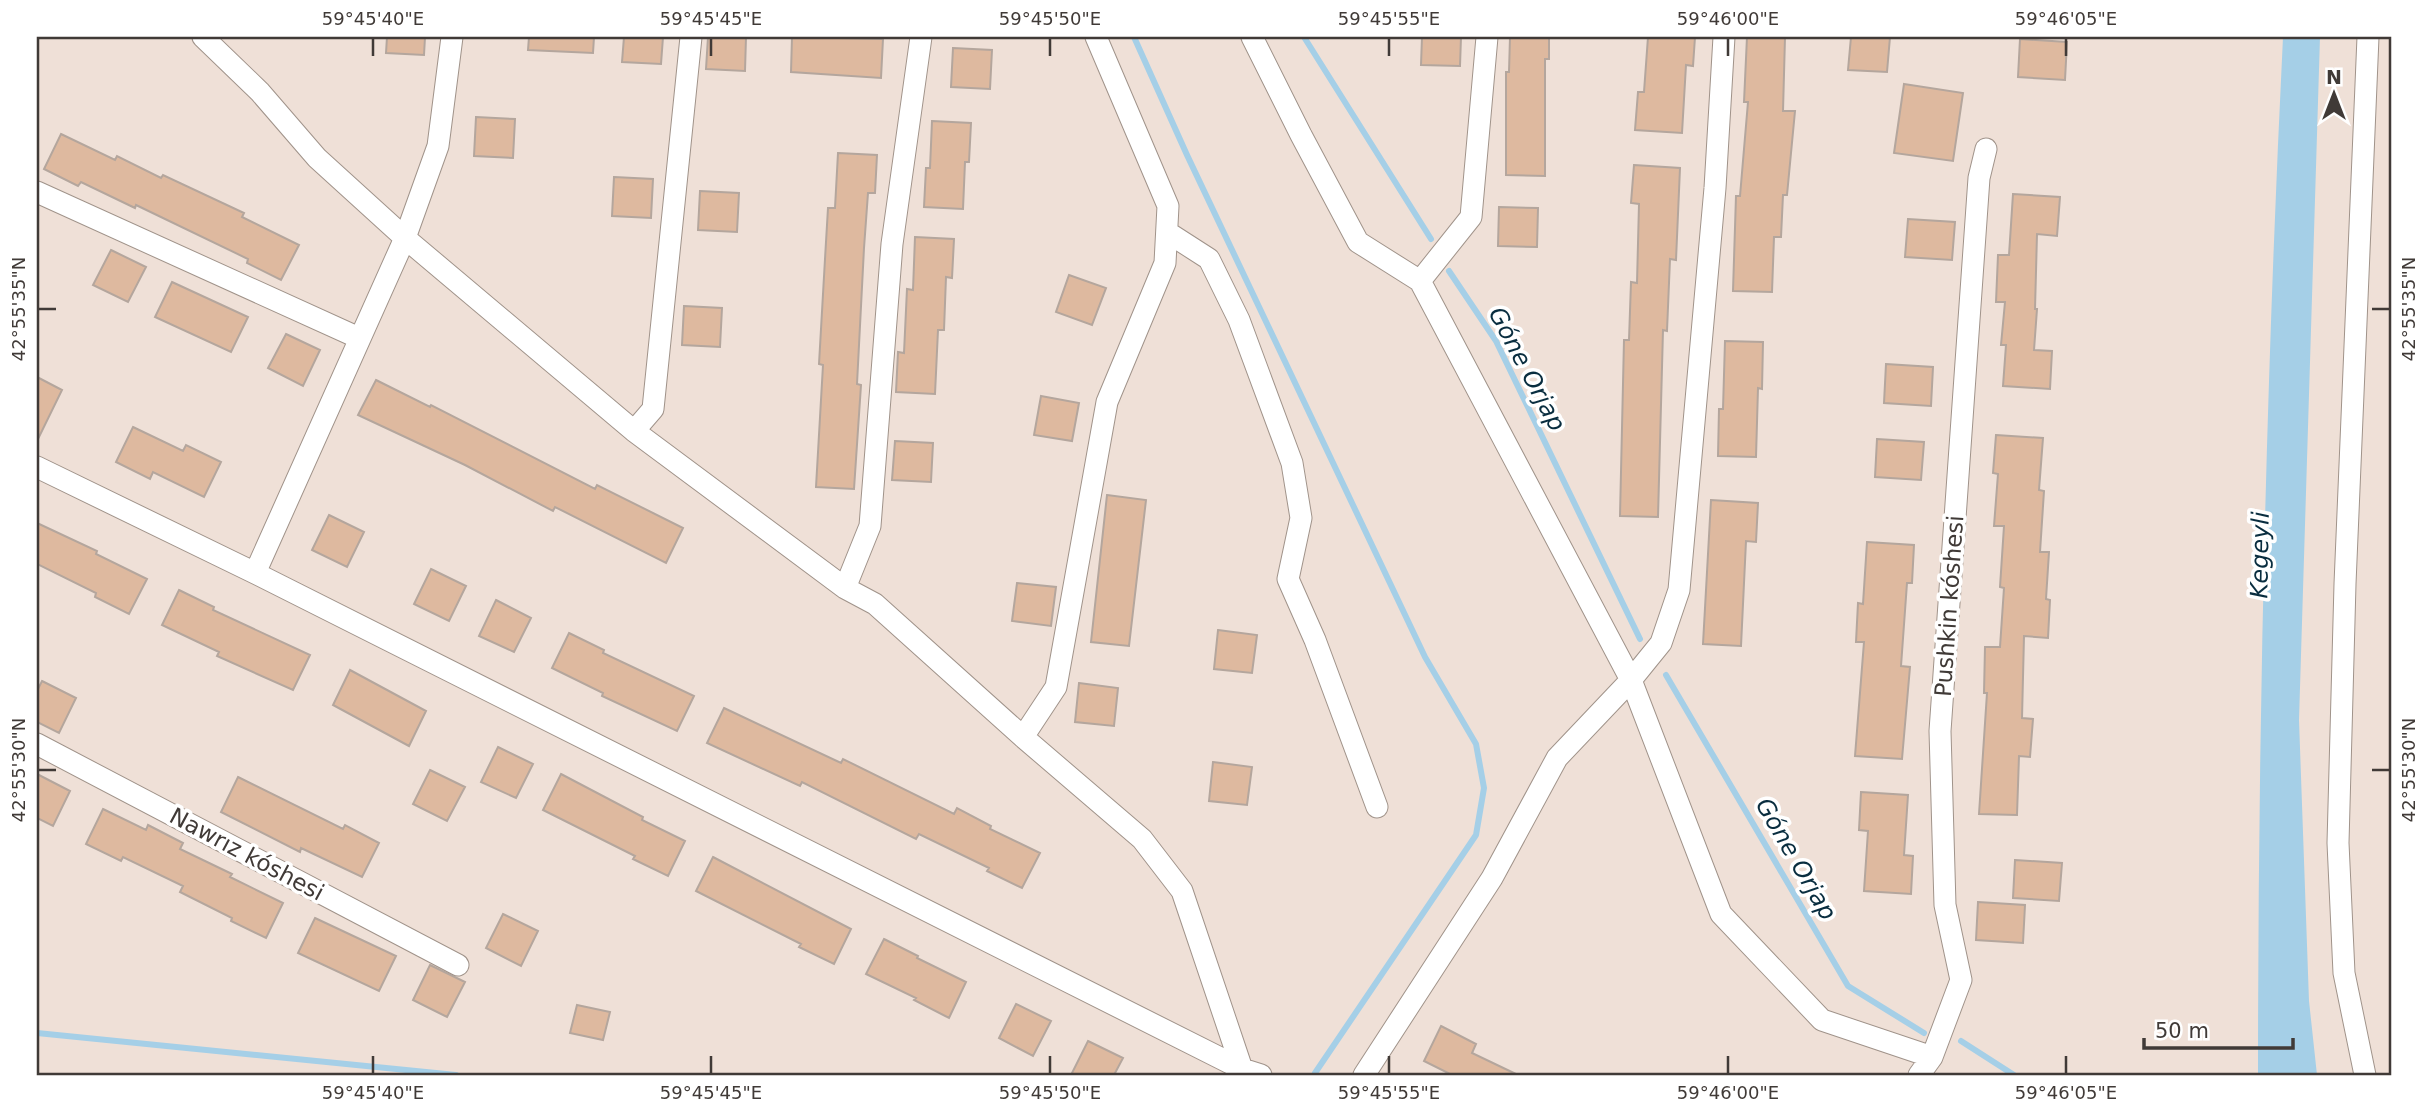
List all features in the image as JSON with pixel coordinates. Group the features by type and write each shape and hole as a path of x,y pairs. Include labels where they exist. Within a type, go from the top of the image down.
{"street":[{"path":"203,37 260,92 317,158 405,238 634,431 845,588 875,604 1142,839 1182,891 1252,1072"},
{"path":"255,573 405,238 438,146 452,37"},
{"path":"634,431 653,409 691,37"},
{"path":"845,588 870,526 892,244 921,37"},
{"path":"1023,737 1056,687 1107,402 1165,263 1168,206 1096,37"},
{"path":"1252,37 1359,242 1420,281 1631,680 1721,914 1822,1020 1932,1057"},
{"path":"1420,281 1471,217 1487,37"},
{"path":"1364,1075 1492,878 1557,758 1631,680 1661,643 1679,590 1715,188 1724,37"},
{"path":"2365,1075 2344,973 2338,843 2368,37"},
{"name":"Pushkin kóshesi","path":"1919,1075 1932,1057 1961,980 1945,905 1940,732 1979,178 1986,149"},
{"path":"37,192 359,338"},
{"path":"1167,232 1209,259 1239,320 1292,463 1301,518 1289,579 1315,639 1377,807"},
{"path":"37,467 255,573 1252,1072"},
{"name":"Nawrız kóshesi","path":"37,744 458,965"}],"water":[{"path":"2283,37 2320,37 2299,720 2309,1001 2317,1075 2258,1075 2264,556"}],"building":[{"path":"387,37 425,37 424,55 386,53"},
{"path":"529,37 594,37 593,53 528,50"},
{"path":"624,37 663,37 661,64 622,62"},
{"path":"708,37 746,37 745,71 706,69"},
{"path":"792,37 883,39 881,78 791,72"},
{"path":"1422,37 1461,37 1460,66 1421,65"},
{"path":"1510,37 1549,37 1549,59 1545,59 1545,176 1506,175 1506,72 1509,72"},
{"path":"1648,37 1695,37 1693,66 1686,65 1682,133 1635,130 1638,92 1644,92"},
{"path":"1747,37 1785,37 1783,111 1795,111 1787,195 1783,195 1781,237 1774,237 1772,292 1733,291 1736,196 1740,196 1748,102 1744,102"},
{"path":"1851,37 1890,37 1887,72 1848,70"},
{"path":"2020,39 2067,42 2065,80 2018,77"},
{"path":"953,48 992,50 990,89 951,87"},
{"path":"1904,84 1963,93 1953,161 1894,153"},
{"path":"476,117 515,119 513,158 474,156"},
{"path":"932,121 971,123 969,162 965,162 963,209 924,207 926,168 930,168"},
{"path":"61,134 115,160 117,156 161,178 163,175 244,213 242,217 299,245 281,280 247,263 248,259 136,205 135,208 81,182 78,186 44,169"},
{"path":"838,153 877,155 875,193 868,193 864,248 857,384 861,385 854,489 816,487 823,365 819,364 828,208 835,208"},
{"path":"1634,165 1680,168 1676,260 1670,259 1667,331 1663,330 1658,517 1620,516 1624,340 1629,340 1631,282 1637,283 1639,204 1631,203"},
{"path":"614,177 653,179 651,218 612,216"},
{"path":"700,191 739,193 737,232 698,230"},
{"path":"2013,194 2060,197 2057,236 2037,234 2034,350 2052,351 2050,389 2003,386 2006,345 2001,345 2005,302 1996,302 1998,255 2009,255"},
{"path":"1499,207 1538,208 1537,247 1498,246"},
{"path":"1908,219 1955,222 1952,260 1905,257"},
{"path":"915,237 954,239 952,278 946,277 944,330 938,330 935,394 896,392 898,352 904,353 907,289 913,290"},
{"path":"111,250 146,267 128,302 93,285"},
{"path":"1069,275 1106,288 1092,325 1056,312"},
{"path":"172,282 248,317 231,352 155,317"},
{"path":"684,306 722,308 720,347 682,345"},
{"path":"286,334 320,350 303,386 268,368"},
{"path":"1725,341 1763,342 1762,389 1758,388 1756,457 1718,456 1719,409 1723,409"},
{"path":"1886,364 1933,367 1931,406 1884,403"},
{"path":"37,377 62,390 37,441"},
{"path":"376,380 430,407 431,405 595,489 597,485 683,528 666,563 555,507 553,511 465,465 358,415"},
{"path":"1041,396 1079,403 1072,441 1034,435"},
{"path":"133,427 183,451 186,445 221,462 204,497 153,472 150,479 116,462"},
{"path":"1996,435 2043,438 2039,490 2044,491 2040,552 2049,552 2046,599 2050,600 2048,638 2024,636 2022,718 2033,719 2030,757 2019,756 2017,815 1979,814 1987,693 1984,693 1985,647 2000,647 2004,588 2000,587 2004,526 1994,526 1998,474 1993,473"},
{"path":"1877,439 1924,442 1921,480 1875,477"},
{"path":"895,441 933,443 931,482 892,480"},
{"path":"1107,495 1146,500 1129,646 1091,642"},
{"path":"1711,500 1758,503 1756,542 1746,541 1741,646 1703,644"},
{"path":"329,515 364,532 347,567 312,550"},
{"path":"37,523 97,551 96,554 147,579 129,614 95,597 96,593 37,564"},
{"path":"1867,542 1914,545 1912,583 1907,583 1901,666 1910,667 1902,759 1855,756 1864,642 1856,642 1858,603 1863,604"},
{"path":"431,569 466,586 449,621 414,604"},
{"path":"1017,583 1056,587 1051,626 1012,621"},
{"path":"179,590 214,607 213,610 310,655 293,690 217,656 219,652 162,625"},
{"path":"496,600 531,618 514,652 479,636"},
{"path":"1218,630 1257,635 1252,673 1214,669"},
{"path":"569,633 604,650 603,653 694,696 677,731 602,696 603,693 552,668"},
{"path":"350,670 426,711 409,746 333,705"},
{"path":"42,681 76,698 59,733 37,722 37,691"},
{"path":"1079,683 1118,688 1114,726 1075,722"},
{"path":"724,708 841,763 843,759 954,814 957,808 991,826 990,829 1040,853 1022,888 987,871 989,868 919,834 916,839 802,782 800,786 707,743"},
{"path":"498,747 533,764 516,798 481,782"},
{"path":"1213,762 1252,767 1247,805 1209,801"},
{"path":"430,770 465,787 447,821 413,804"},
{"path":"37,774 70,791 53,826 37,818"},
{"path":"561,774 685,841 668,876 633,859 635,856 543,810"},
{"path":"238,777 343,829 345,825 379,843 362,877 301,848 300,852 221,812"},
{"path":"1861,792 1908,795 1904,855 1913,856 1911,894 1864,891 1868,831 1859,830"},
{"path":"103,809 146,830 148,825 183,843 180,849 283,903 266,938 180,892 183,886 123,857 121,861 86,844"},
{"path":"713,857 851,929 834,964 799,947 801,944 696,891"},
{"path":"2015,860 2062,863 2059,901 2013,898"},
{"path":"1978,902 2025,905 2023,943 1976,940"},
{"path":"503,914 538,931 521,966 486,948"},
{"path":"315,918 396,956 379,991 298,953"},
{"path":"884,939 966,982 949,1018 914,1000 916,998 866,974"},
{"path":"430,965 465,982 447,1017 413,1000"},
{"path":"1016,1004 1051,1021 1033,1056 999,1038"},
{"path":"577,1005 610,1012 603,1040 570,1033"},
{"path":"1441,1026 1476,1044 1472,1053 1518,1075 1452,1075 1424,1061"},
{"path":"1088,1041 1123,1058 1114,1075 1071,1075"}],"waterway":[{"path":"1134,37 1187,155 1425,657 1476,744 1484,788 1476,835 1315,1073"},
{"name":"Góne Orjap","path":"1304,37 1431,239"},
{"name":"Góne Orjap","path":"1449,271 1496,341 1640,639"},
{"name":"Góne Orjap","path":"1666,675 1848,986 1924,1033"},
{"path":"37,1033 456,1075"},
{"name":"Góne Orjap","path":"1961,1041 2014,1075"}],"water label":[{"name":"Kegeyli","path":"2260,555"}]}
